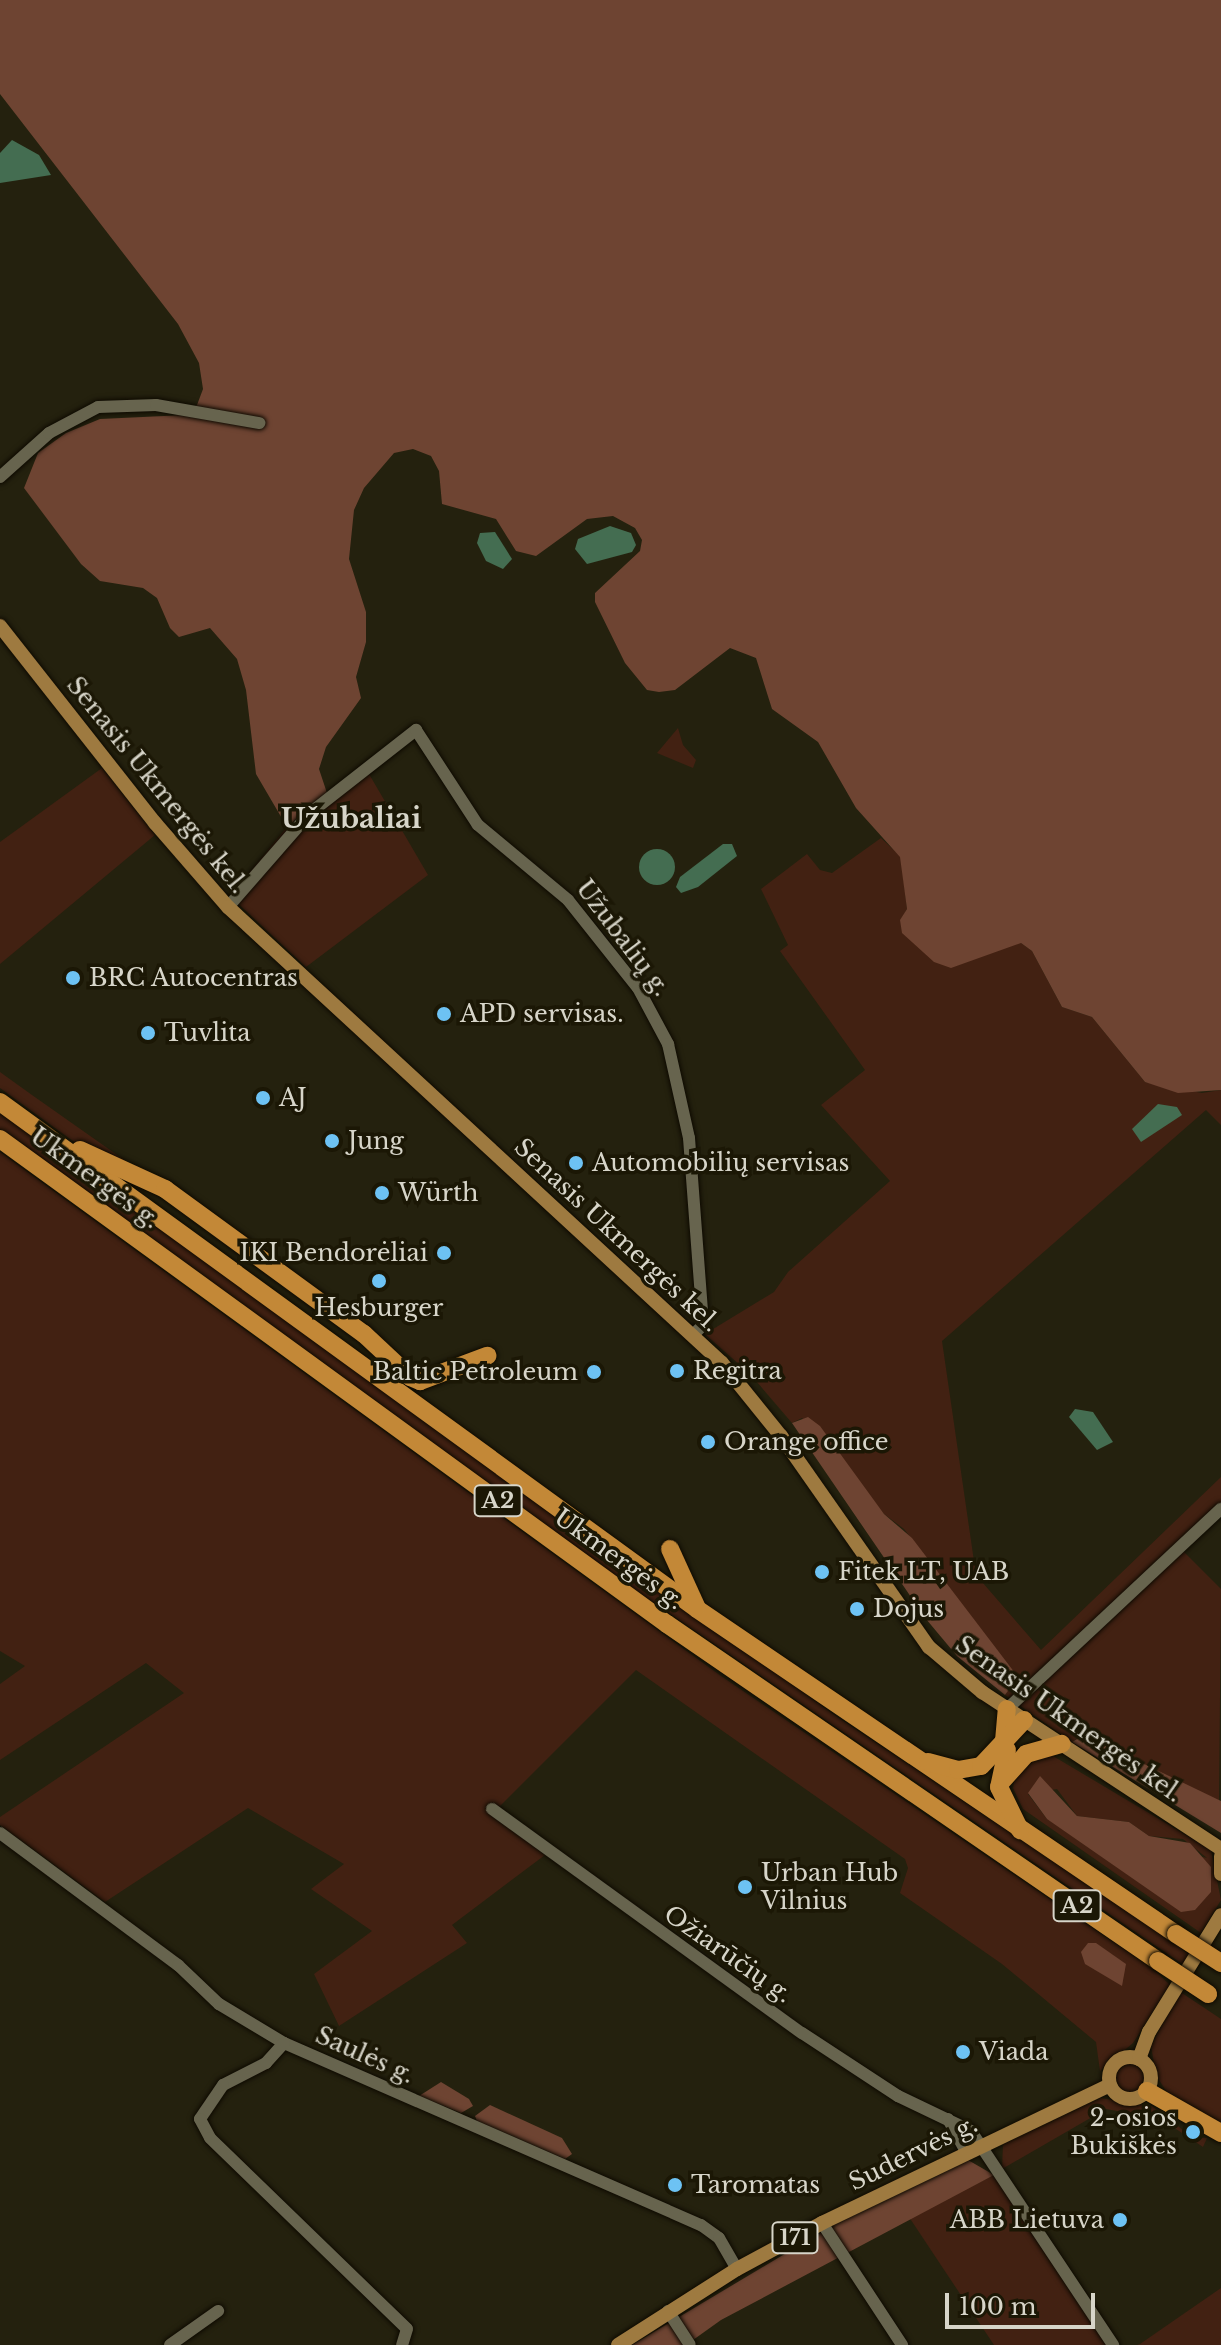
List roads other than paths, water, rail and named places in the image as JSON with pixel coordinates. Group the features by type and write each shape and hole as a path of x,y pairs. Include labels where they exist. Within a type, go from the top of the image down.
{"highway":[{"name":"Ukmergės g.","path":"0,1102 697,1609 1021,1833 1221,1963"},
{"path":"20,1116 44,1124 82,1152 165,1189 364,1334 410,1377 420,1381 487,1356"},
{"name":"Ukmergės g.","path":"3,1141 667,1624 1215,1998"},
{"path":"670,1549 697,1609"},
{"path":"1004,1741 1007,1709"},
{"path":"903,1752 947,1769 972,1769 993,1759 1004,1741 1024,1720"},
{"path":"1021,1833 999,1787 1001,1762 1024,1720"},
{"path":"999,1787 1014,1763 1026,1754 1062,1744"},
{"path":"1147,2091 1221,2133"}],"main road":[{"name":"Senasis Ukmergės kel.","path":"0,626 228,907 694,1334 760,1406 929,1647 1007,1709 1221,1849"},
{"path":"1221,1856 1221,1874"},
{"path":"1110,2085 1130,2099 1147,2091 1151,2073 1139,2059 1149,2032 1221,1915"},
{"name":"171","path":"1110,2085 1110,2071 1119,2060 1139,2059"},
{"name":"Sudervės g.","path":"618,2345 737,2269 822,2223 1110,2085"}],"street":[{"path":"0,477 49,433 98,407 156,405 259,423"},
{"name":"Užubalių g.","path":"228,907 310,813 416,730 478,825 568,900 638,988 668,1044 689,1138 690,1208 703,1325 694,1334"},
{"path":"1007,1709 1221,1509"},
{"name":"Ožiarūčių g.","path":"492,1809 802,2033 898,2096 971,2131 973,2148 1113,2345"},
{"name":"Saulės g.","path":"0,1833 178,1965 219,2004 284,2043 701,2225 719,2238 737,2269"},
{"path":"284,2043 266,2063 223,2085 200,2119 210,2138 407,2329 402,2345"},
{"path":"822,2223 902,2345"},
{"path":"170,2345 218,2311"},
{"path":"668,2311 690,2345"}],"place":[{"name":"BRC Autocentras","path":"73,978"},
{"name":"APD servisas.","path":"444,1014"},
{"name":"Tuvlita","path":"148,1033"},
{"name":"AJ","path":"263,1098"},
{"name":"Jung","path":"332,1141"},
{"name":"Automobilių servisas","path":"576,1163"},
{"name":"Würth","path":"382,1193"},
{"name":"IKI Bendorėliai","path":"444,1253"},
{"name":"Hesburger","path":"379,1281"},
{"name":"Regitra","path":"677,1371"},
{"name":"Baltic Petroleum","path":"594,1372"},
{"name":"Orange office","path":"708,1442"},
{"name":"Fitek LT, UAB","path":"822,1572"},
{"name":"Dojus","path":"857,1609"},
{"name":"Urban Hub Vilnius","path":"745,1887"},
{"name":"Viada","path":"963,2052"},
{"name":"2-osios Bukiškės","path":"1193,2132"},
{"name":"Taromatas","path":"675,2185"},
{"name":"ABB Lietuva","path":"1120,2220"}],"district":[{"name":"Užubaliai","path":"351,819"}]}
